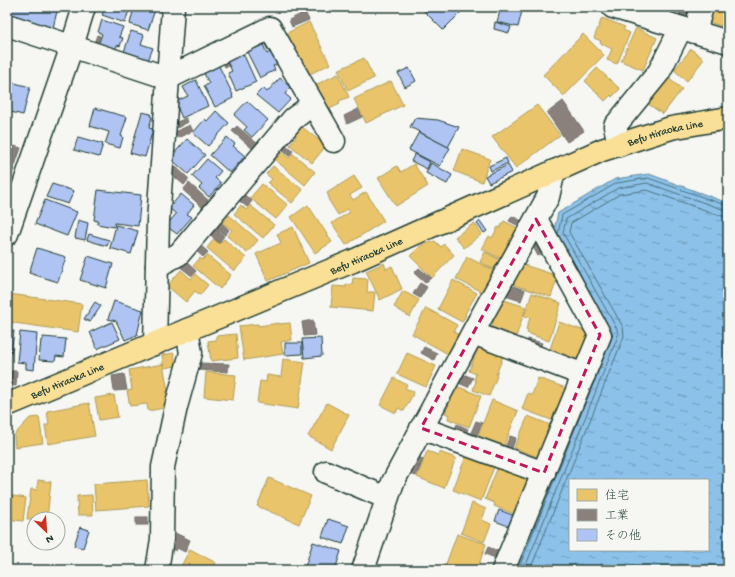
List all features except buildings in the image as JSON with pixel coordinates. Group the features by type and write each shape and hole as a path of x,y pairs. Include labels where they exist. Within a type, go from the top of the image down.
{"main road":[{"name":"Befu Hiraoka Line","path":"7,405 354,261 602,150 671,128 728,118"}],"street":[{"path":"7,234 84,7"},
{"path":"155,344 158,222 173,7"},
{"path":"613,7 728,42"},
{"path":"619,145 615,126 660,72 702,7"},
{"path":"7,25 168,78 270,28 334,141"},
{"path":"157,266 179,254 293,119 313,104"},
{"path":"364,570 393,482 421,428 548,197 554,171"},
{"path":"503,570 600,335 536,219"},
{"path":"157,570 162,539 163,467 176,407 191,353 187,330"},
{"path":"473,333 584,375"},
{"path":"421,428 544,473"},
{"path":"326,472 387,498"}],"highlighted area":[{"path":"536,219 600,335 544,473 421,428"}],"water":[{"path":"649,174 728,203 728,570 514,570 609,334 553,234 558,213 615,179"}]}
